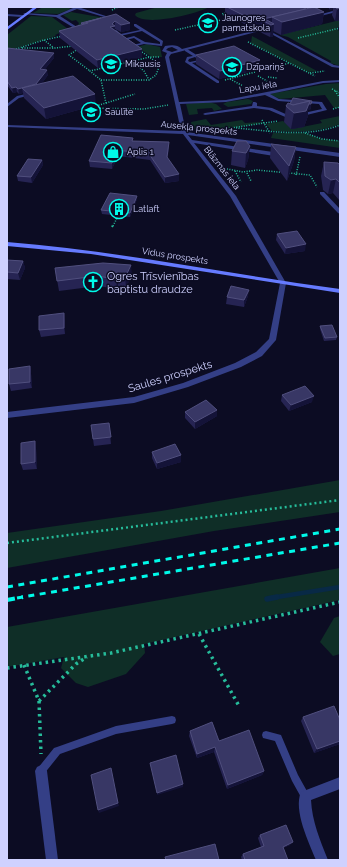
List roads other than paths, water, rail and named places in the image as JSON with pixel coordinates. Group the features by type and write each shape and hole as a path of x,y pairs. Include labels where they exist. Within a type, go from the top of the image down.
{"main road":[{"path":"7,29 36,7"},
{"name":"Vidus prospekts","path":"7,244 33,245 106,254 340,291"}],"street":[{"path":"7,15 57,16 75,8 113,19 113,21 108,24"},
{"path":"306,19 340,10"},
{"path":"57,16 79,30"},
{"path":"72,31 86,28"},
{"path":"168,55 269,28"},
{"path":"264,29 333,66 340,67"},
{"path":"161,46 177,47 184,50"},
{"name":"Blāzmas iela","path":"166,47 164,51 168,55 184,133 233,196 282,283"},
{"name":"Lapu iela","path":"178,103 226,101 324,82 340,81"},
{"path":"205,114 254,107 270,110 290,118 325,110 320,103 278,100 267,94"},
{"path":"254,96 256,101 254,107"},
{"name":"Ausekļa prospekts","path":"7,126 184,133 340,155"},
{"path":"191,141 283,155"},
{"path":"322,193 340,212"},
{"name":"Saules prospekts","path":"7,415 134,400 185,385 238,365 259,354 272,340 282,283"},
{"path":"42,771 52,860"},
{"path":"322,860 310,831 305,811 305,796 340,783"}],"lane":[{"path":"135,25 162,42 161,46 144,43 134,38 124,40 133,46 144,43"},
{"path":"115,31 120,35 142,30"},
{"path":"184,50 202,60"},
{"path":"195,56 188,58 186,61 218,82"},
{"path":"189,63 209,58"},
{"path":"247,59 265,69"},
{"path":"7,106 18,97 33,94"},
{"path":"42,771 57,751 116,730 172,720"},
{"path":"266,735 278,738 295,778 305,796"}],"waterway":[{"path":"276,597 340,587"},
{"path":"267,599 276,597"},
{"path":"271,598 276,597"}],"railway":[{"path":"7,587 340,529"},
{"path":"17,598 340,543"},
{"path":"7,600 23,597"}],"place":[{"name":"Jaunogres pamatskola","path":"208,23"},
{"name":"Mikausis","path":"111,64"},
{"name":"Dzīpariņš","path":"232,67"},
{"name":"Saulīte","path":"91,112"},
{"name":"Aplis 1","path":"113,152"},
{"name":"Latlaft","path":"119,209"},
{"name":"Ogres Trīsvienības baptistu draudze","path":"93,282"}]}
